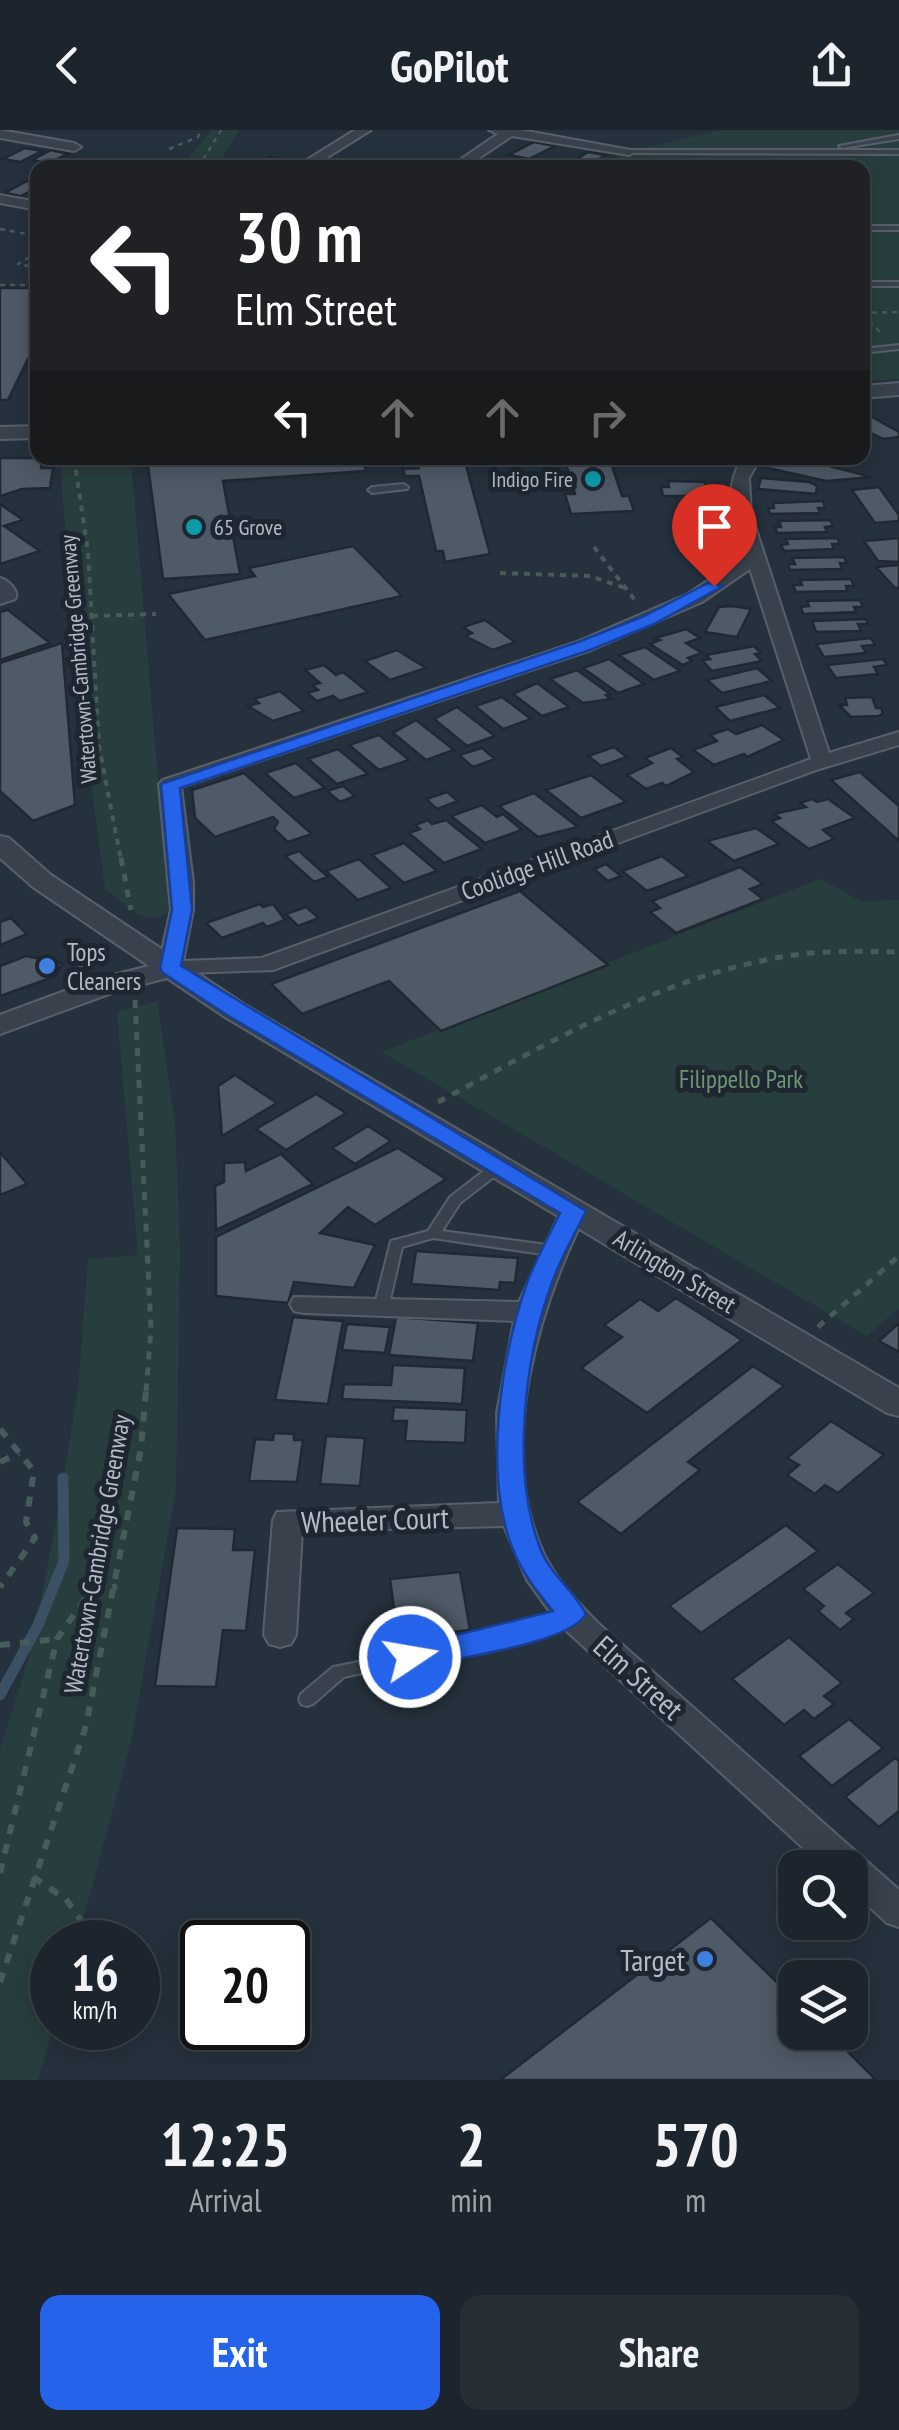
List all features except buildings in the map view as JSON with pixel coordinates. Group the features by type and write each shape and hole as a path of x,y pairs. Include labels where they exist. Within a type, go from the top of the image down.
{"street":[{"path":"313,160 364,130"},
{"path":"467,160 514,131 628,152"},
{"path":"0,134 74,147"},
{"path":"0,199 30,205"},
{"path":"870,391 899,389"},
{"path":"0,433 30,432"},
{"path":"745,465 738,487 755,557 822,762"},
{"path":"0,1025 107,985 170,968 182,910 170,784 648,621 695,598 755,557"},
{"path":"0,584 8,595 0,598"},
{"name":"Coolidge Hill Road","path":"170,968 265,964 822,762 899,738"},
{"name":"Arlington Street","path":"0,844 42,881 170,968 899,1404"},
{"name":"Elm Street","path":"574,1211 530,1312 519,1356 511,1452 516,1514 526,1548 539,1574 572,1614 830,1850"},
{"path":"304,1304 530,1312"},
{"name":"Wheeler Court","path":"280,1635 288,1520 516,1514"},
{"name":"Elm Street","path":"868,1884 899,1912"}],"lane":[{"path":"822,152 899,137"},
{"path":"628,152 899,152"},
{"path":"870,228 899,228"},
{"path":"870,284 899,284"},
{"path":"870,350 899,346"},
{"path":"372,490 404,487"},
{"path":"432,1234 455,1200 499,1166"},
{"path":"382,1304 396,1244 432,1234 555,1251"},
{"path":"307,1700 339,1672 552,1626 572,1614"}],"path":[{"path":"169,149 188,144 198,137 200,130"},
{"path":"203,160 221,130"},
{"path":"0,229 30,235"},
{"path":"30,257 18,264 30,266"},
{"path":"0,285 30,286"},
{"path":"870,314 899,312"},
{"name":"Watertown-Cambridge Greenway","path":"75,465 88,552 100,757 131,916"},
{"path":"594,546 642,610"},
{"path":"500,573 590,576 628,589"},
{"path":"92,616 156,614"},
{"path":"414,1115 584,1027 704,974 796,953 860,948 899,952"},
{"name":"Watertown-Cambridge Greenway","path":"0,1982 32,1876 86,1726 141,1448 152,1329 136,1000"},
{"path":"798,1344 899,1256"},
{"path":"0,1429 34,1471 26,1522 35,1538 0,1587"},
{"path":"0,1462 19,1453"},
{"path":"0,1873 57,1638 76,1606 98,1589 116,1586"},
{"path":"0,1645 57,1638"},
{"path":"32,1876 66,1899 81,1920"}],"green space":[{"path":"211,130 239,130 221,160 187,160"},
{"path":"720,130 899,130 899,379 870,381 870,160 612,160 620,154"},
{"path":"60,465 132,465 169,912 156,919 139,915 105,889 73,641"},
{"name":"Filippello Park","path":"820,879 861,901 899,900 899,1308 867,1336 382,1052"},
{"path":"157,1001 175,1123 180,1251 176,1490 131,1742 83,1920 30,1920 30,2050 47,2050 38,2080 0,2080 0,1749 30,1654 55,1528 78,1389 88,1259 138,1255 117,1012"}],"waterway":[{"path":"0,1695 38,1625 64,1561 63,1478"}],"place":[{"name":"Indigo Fire","path":"593,479"},
{"name":"65 Grove","path":"194,527"},
{"name":"Tops Cleaners","path":"47,966"},
{"name":"Target","path":"705,1959"}],"route":[{"path":"410,1657 552,1626 572,1614 539,1574 526,1548 516,1514 511,1452 519,1356 530,1312 541,1279 574,1211 234,1011 170,968 182,910 170,784 584,646 648,621 714,586"}]}
